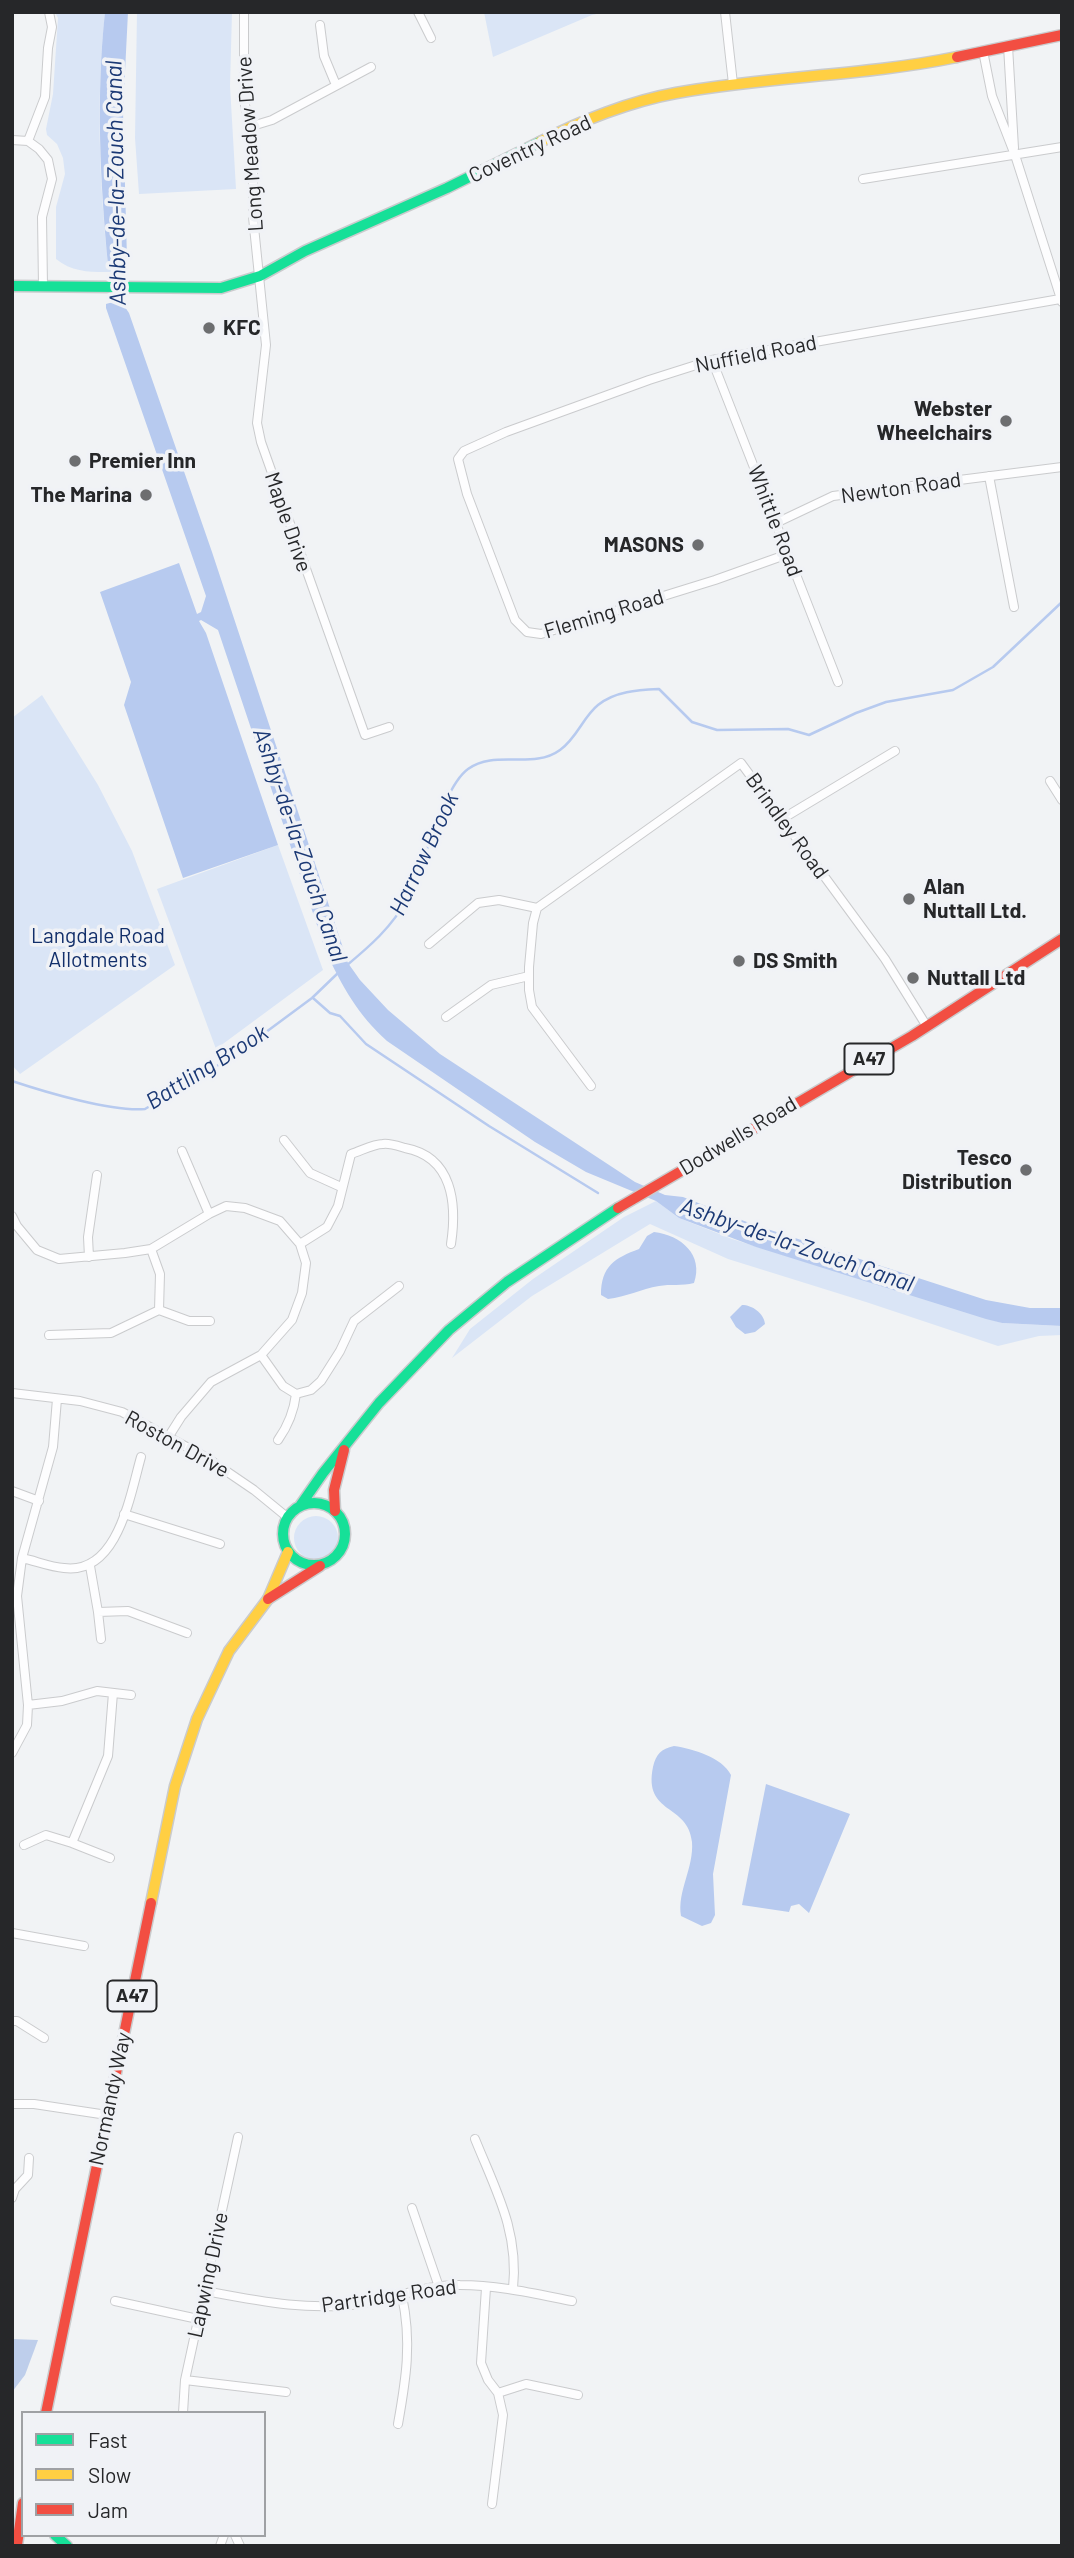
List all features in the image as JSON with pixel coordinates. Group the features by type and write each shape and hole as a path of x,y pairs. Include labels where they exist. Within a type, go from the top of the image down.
{"main road":[{"name":"Coventry Road","path":"12,286 221,288 260,275 305,251 447,188 563,130 640,102 673,93 733,84 864,72 1062,34"},
{"name":"Dodwells Road","path":"300,1506 313,1484 373,1409 485,1298 557,1247 624,1205 926,1025 1062,939"},
{"name":"Dodwells Road","path":"335,1511 334,1490 345,1446"},
{"path":"319,1503 335,1511 346,1528 346,1539 337,1556 320,1566 302,1563 288,1552 282,1535 287,1517 300,1506 319,1503"},
{"name":"Normandy Way","path":"46,2411 174,1786 197,1719 229,1651 268,1599 288,1552"},
{"name":"Normandy Way","path":"268,1599 320,1566"},
{"path":"17,2546 21,2517"}],"street":[{"path":"28,141 45,97 52,27 49,12"},
{"name":"Long Meadow Drive","path":"244,12 243,88 253,156 253,217 260,275"},
{"path":"418,12 431,38"},
{"path":"725,12 733,84"},
{"path":"320,25 326,63 337,86"},
{"path":"1008,46 1014,155"},
{"path":"983,51 992,96 1061,301"},
{"path":"249,127 272,120 371,67"},
{"path":"12,140 28,141 48,160 52,179 42,217 43,286"},
{"path":"863,179 1062,147"},
{"name":"Maple Drive","path":"260,275 266,345 257,423 261,442 365,736 388,727"},
{"name":"Nuffield Road","path":"464,451 506,432 712,360 1061,301"},
{"name":"Whittle Road","path":"712,360 838,682"},
{"name":"Fleming Road","path":"464,451 458,459 467,494 515,620 531,634 541,634 575,624 788,554"},
{"name":"Newton Road","path":"776,523 833,496 1062,467"},
{"name":"Newton Road","path":"989,476 1014,607"},
{"path":"782,819 895,751"},
{"name":"Brindley Road","path":"537,908 741,763 885,959 926,1025"},
{"path":"1049,781 1062,800"},
{"path":"429,944 478,902 499,900 537,908 533,923 529,976 532,1007 591,1086"},
{"path":"446,1017 491,985 529,976"},
{"path":"284,1140 310,1172 341,1187"},
{"path":"300,1244 327,1227 338,1206 351,1154 383,1144 418,1150 442,1170 453,1194 454,1222 451,1244"},
{"path":"182,1151 209,1214"},
{"path":"89,1257 88,1237 97,1175"},
{"path":"12,1216 37,1250 59,1259 151,1249 226,1206 245,1208 280,1222 300,1244 306,1263 302,1293 292,1320 261,1355 211,1382 181,1417 169,1436"},
{"path":"151,1249 160,1274 159,1310"},
{"path":"261,1355 283,1387 296,1394 311,1390 321,1381 340,1351 354,1321 399,1286"},
{"path":"49,1335 111,1334 159,1310 189,1321 210,1321"},
{"name":"Roston Drive","path":"12,1392 80,1401 122,1412 207,1458 254,1490 287,1517"},
{"path":"278,1440 286,1429 295,1406 296,1394"},
{"path":"12,1753 27,1725 29,1705 17,1596 22,1558 53,1447 57,1399"},
{"path":"22,1558 66,1569 90,1566 110,1546 121,1527 141,1457"},
{"path":"12,1491 38,1501"},
{"path":"124,1514 220,1544"},
{"path":"90,1566 102,1639"},
{"path":"98,1612 128,1611 187,1633"},
{"path":"29,1705 62,1701 97,1691 131,1695"},
{"path":"72,1843 108,1756 113,1693"},
{"path":"24,1844 46,1835 110,1858"},
{"path":"12,1933 84,1945"},
{"path":"12,2021 17,2021 44,2038"},
{"path":"12,2104 34,2104 107,2115"},
{"name":"Lapwing Drive","path":"183,2411 186,2380 198,2319 238,2137"},
{"path":"475,2139 504,2207 513,2237 513,2289"},
{"path":"13,2192 28,2175 29,2158"},
{"path":"412,2208 439,2287"},
{"name":"Partridge Road","path":"205,2291 269,2303 327,2307 362,2304 460,2285 513,2289 572,2301"},
{"path":"486,2288 481,2363 488,2380 498,2393 503,2415 492,2504"},
{"path":"398,2424 408,2367 402,2296"},
{"path":"115,2301 198,2319"},
{"path":"186,2380 286,2392"},
{"path":"498,2393 526,2384 578,2395"}],"green space":[{"path":"55,12 105,12 100,75 101,170 108,265 113,272 76,269 56,259 56,207 65,174 63,158 57,144 47,135 46,129 53,94 58,18"},
{"path":"137,12 232,12 230,86 236,189 139,194 135,138"},
{"path":"484,12 605,12 493,57"},
{"name":"Langdale Road Allotments","path":"42,695 98,785 132,851 175,965 20,1074 12,1065 12,718"},
{"path":"278,845 323,970 216,1049 157,889"},
{"path":"656,1201 679,1218 732,1239 1002,1323 1062,1326 1062,1335 1039,1336 998,1346 728,1259 650,1224 532,1296 452,1358 470,1329 533,1279 624,1217"},
{"path":"316,1516 331,1523 338,1538 331,1553 316,1560 301,1553 294,1538 301,1523"}],"shaded area":[{"path":"12,2339 38,2340 25,2375 12,2392"}],"water":[{"name":"Ashby-de-la-Zouch Canal","path":"105,12 128,12 123,112 127,259 121,280 122,300 129,313 212,552 348,963 360,980 388,1010 440,1054 635,1182 665,1195 683,1197 752,1224 986,1300 1030,1308 1062,1308 1062,1326 1002,1323 986,1319 756,1247 679,1218 656,1201 586,1172 535,1142 387,1041 367,1021 352,1000 326,952 218,630 201,620 199,621 206,633 278,845 183,878 124,705 131,682 100,592 179,563 197,614 201,612 206,596 106,308 106,304 113,302 113,272 108,265 100,138"},
{"path":"654,1232 673,1237 688,1248 696,1264 694,1283 659,1286 608,1299 601,1295 604,1277 611,1264 639,1249 647,1236"},
{"path":"742,1305 753,1308 762,1316 765,1324 755,1332 745,1334 736,1327 730,1317"},
{"path":"674,1746 714,1759 731,1775 713,1874 715,1915 711,1923 702,1926 681,1916 681,1898 692,1852 689,1830 683,1821 660,1802 654,1793 652,1782 653,1767 658,1755"},
{"path":"766,1784 850,1814 809,1913 799,1904 791,1906 789,1912 742,1905"}],"waterway":[{"name":"Harrow Brook","path":"346,966 380,936 401,909 450,793 468,769 479,763 549,756 566,745 588,715 605,700 619,694 643,690 659,689 692,722 717,730 788,729 809,735 886,702 953,690 993,667 1062,602"},
{"name":"Battling Brook","path":"12,1081 97,1104 145,1109 235,1055 312,998 338,973"},
{"path":"313,998 330,1013 340,1016 366,1044 489,1126 598,1193"}],"traffic: fast":[{"path":"12,286 221,288 260,276 305,251 447,188 540,142"},
{"path":"300,1506 379,1403 449,1330 507,1282 618,1208"},
{"path":"308,1503 320,1503 336,1512 343,1522 345,1534 343,1546 336,1556 320,1565 308,1565 297,1560 288,1551 283,1540 283,1528 288,1517 297,1508 308,1503"},
{"path":"57,2537 67,2546"}],"traffic: slow":[{"path":"540,142 606,113 676,93 957,57"},
{"path":"151,1903 175,1786 197,1719 229,1651 268,1599 288,1552"}],"traffic: jam":[{"path":"957,57 1062,35"},
{"path":"618,1208 912,1036 1062,939"},
{"path":"335,1511 334,1490 344,1450"},
{"path":"268,1599 320,1566"},
{"path":"46,2411 151,1903"},
{"path":"17,2545 21,2517"}],"place":[{"name":"KFC","path":"209,328"},
{"name":"Webster Wheelchairs","path":"1006,421"},
{"name":"Premier Inn","path":"75,461"},
{"name":"The Marina","path":"146,495"},
{"name":"MASONS","path":"698,545"},
{"name":"Alan Nuttall Ltd.","path":"909,899"},
{"name":"DS Smith","path":"739,961"},
{"name":"Nuttall Ltd","path":"913,978"},
{"name":"Tesco Distribution","path":"1026,1170"}]}
